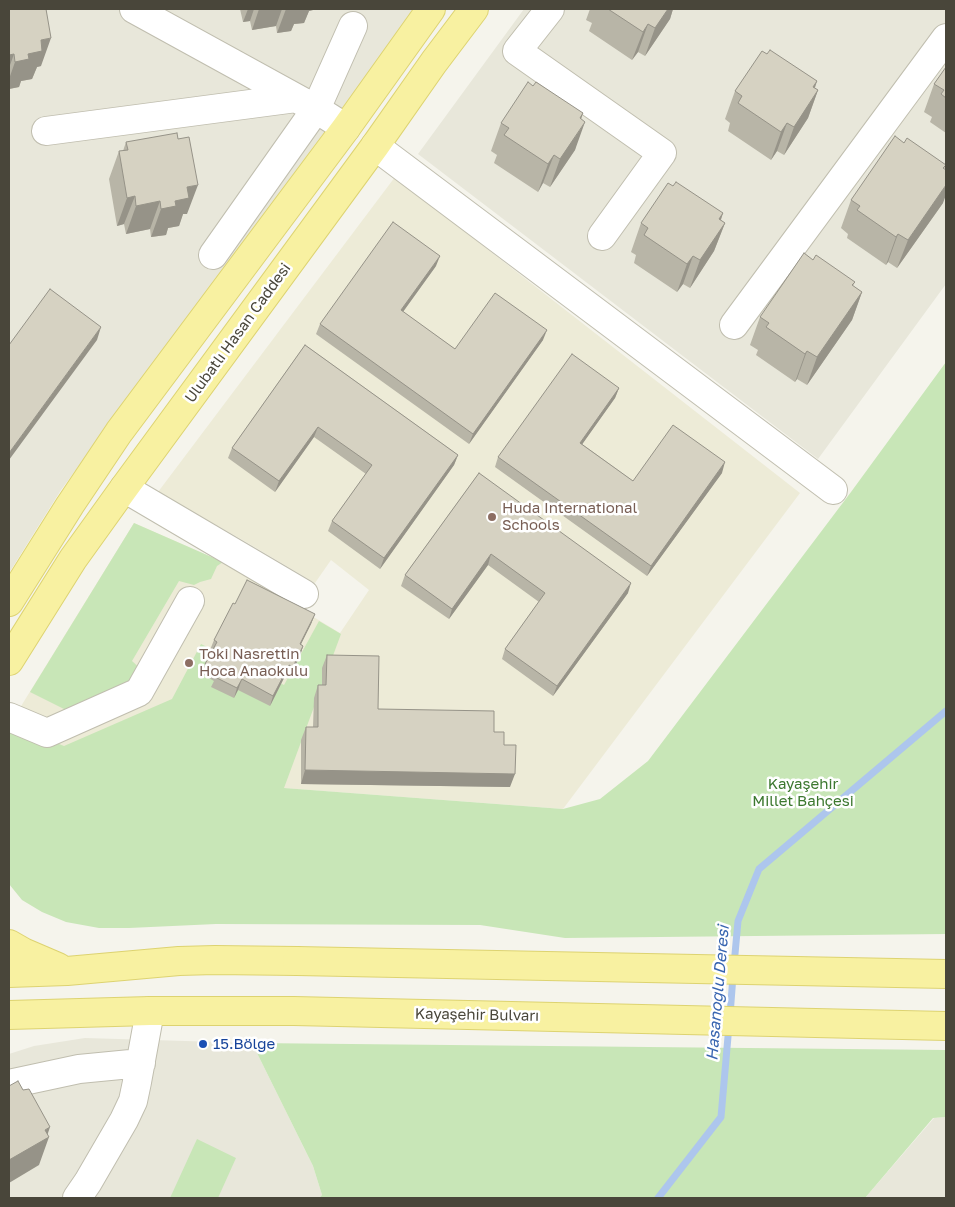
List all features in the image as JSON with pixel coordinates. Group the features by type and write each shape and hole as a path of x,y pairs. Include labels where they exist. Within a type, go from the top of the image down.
{"main road":[{"path":"9,602 119,432 346,128 431,9"},
{"name":"Ulubatlı Hasan Caddesi","path":"9,662 73,559 474,9"},
{"path":"9,944 67,971"},
{"path":"9,972 67,971 178,961 215,960 946,974"},
{"name":"Kayaşehir Bulvarı","path":"9,1015 150,1011 294,1011 946,1026"}],"lane":[{"path":"134,9 346,128"},
{"path":"550,9 517,51 662,153 602,236"},
{"path":"213,255 353,26"},
{"path":"734,325 946,38"},
{"path":"46,131 306,104"},
{"path":"375,146 834,490"},
{"path":"124,488 304,594"},
{"path":"9,716 47,733 139,692 190,601"},
{"path":"77,1198 124,1120 133,1101 150,1011"},
{"path":"9,1084 79,1069 140,1064"}],"shaded area":[{"path":"9,9 415,9 61,490 9,573"},
{"path":"524,9 946,9 946,284 818,459 418,154"},
{"name":"Huda International Schools","path":"395,177 800,493 563,809 283,788 9,794 10,724 134,523 223,562 340,633 369,590 331,560 315,583 158,492"},
{"path":"85,1038 252,1043 313,1166 322,1195 319,1198 9,1198 9,1054 34,1046"},
{"path":"946,1117 946,1198 865,1198 934,1118"}],"green space":[{"name":"Kayaşehir Millet Bahçesi","path":"946,362 946,934 565,938 480,925 216,924 99,928 66,922 42,912 22,900 9,884 10,724 64,746 172,699 201,644 284,685 319,621 341,634 284,788 563,809 600,799 648,761 851,492"},
{"path":"134,523 223,562 217,566 211,579 194,585 179,581 132,661 145,673 66,710 30,692"},
{"path":"252,1043 946,1050 946,1117 933,1118 865,1198 319,1198 322,1195 313,1166"},
{"path":"197,1139 236,1158 218,1198 170,1198"}],"building":[{"path":"9,9 46,9 51,38 41,40 42,51 28,54 29,59 15,62 14,54 9,55"},
{"path":"608,9 668,9 655,28 648,24 643,32"},
{"path":"770,50 817,81 813,87 818,90 794,127 787,123 781,132 738,103 742,96 735,91 762,51 767,54"},
{"path":"946,67 946,98 941,94 944,90 934,84"},
{"path":"528,82 533,86 536,82 583,113 580,118 585,122 560,159 554,155 548,164 504,135 509,128 501,123"},
{"path":"177,133 178,139 189,137 198,185 187,187 189,198 175,201 176,206 161,209 160,201 136,206 135,196 127,198 119,151 128,150 126,142"},
{"path":"895,136 904,143 907,138 946,165 943,168 946,170 946,185 908,240 898,234 896,237 857,210 860,206 851,200"},
{"path":"676,182 723,213 719,219 725,223 700,260 693,256 687,264 644,235 648,228 641,223 668,183 673,186"},
{"path":"393,222 440,256 401,310 455,349 495,293 547,330 473,434 320,324"},
{"path":"804,253 813,260 816,255 855,282 852,285 862,292 817,357 807,351 805,354 766,327 769,323 760,317"},
{"path":"50,289 101,327 9,453 9,345"},
{"path":"305,345 458,455 384,558 332,521 372,465 318,427 279,481 232,448"},
{"path":"572,354 619,388 580,443 633,481 673,425 725,462 651,566 498,457"},
{"path":"479,473 631,583 557,686 505,649 545,593 491,554 452,609 405,575"},
{"path":"247,580 315,614 300,644 303,646 293,667 289,665 273,696 242,679 237,688 215,677 218,671 205,664 217,642 214,640"},
{"path":"327,655 379,656 378,709 494,711 494,732 504,732 504,745 516,745 515,774 305,770 306,727 318,727 318,685 326,685"},
{"path":"18,1081 23,1090 29,1089 50,1127 45,1130 49,1137 9,1160 9,1086"}],"waterway":[{"name":"Hasanoğlu Deresi","path":"734,965 738,921 759,869 946,711"},
{"name":"Hasanoğlu Deresi","path":"730,1015 733,976"},
{"name":"Hasanoğlu Deresi","path":"658,1198 721,1117 729,1025"}],"place":[{"name":"Huda International Schools","path":"492,517"},
{"name":"Toki Nasrettin Hoca Anaokulu","path":"189,663"},
{"name":"15.Bölge","path":"203,1044"}]}
